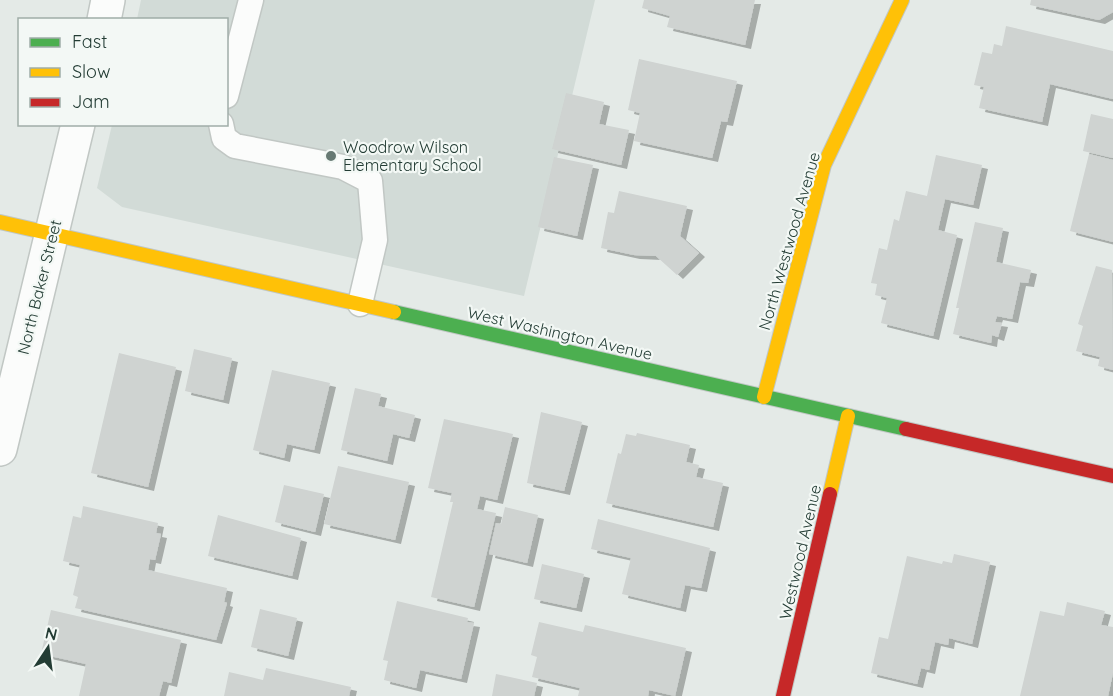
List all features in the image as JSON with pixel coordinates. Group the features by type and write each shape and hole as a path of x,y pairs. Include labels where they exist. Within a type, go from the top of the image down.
{"street":[{"path":"104,18 108,0"},
{"name":"North Westwood Avenue","path":"764,397 824,165 902,0"},
{"name":"North Baker Street","path":"0,449 78,126"},
{"name":"West Washington Avenue","path":"0,222 1113,476"},
{"name":"Westwood Avenue","path":"783,696 848,416"}],"lane":[{"path":"228,88 251,0"},
{"path":"221,126 224,138 235,146 343,167 370,181 375,240 360,304"}],"shaded area":[{"name":"Woodrow Wilson Elementary School","path":"141,0 595,0 524,296 122,207 97,188 112,126 228,126 228,18 137,18"}],"building":[{"path":"644,0 755,0 745,45 667,27 670,16 642,8"},
{"path":"1031,0 1113,0 1113,12 1099,20 1030,5"},
{"path":"1006,26 1113,51 1113,99 1050,84 1042,122 979,108 984,87 974,85 982,52 992,54 994,44 1002,46"},
{"path":"639,59 737,81 727,122 721,121 712,158 634,141 640,113 628,110"},
{"path":"566,93 604,102 599,124 629,130 621,165 552,149"},
{"path":"1091,114 1113,119 1113,158 1083,151"},
{"path":"1089,154 1113,160 1113,242 1070,231"},
{"path":"936,155 982,165 973,205 945,199 938,230 957,235 933,336 881,323 887,298 875,295 877,284 871,283 879,248 887,250 894,219 899,221 906,191 927,196"},
{"path":"554,157 593,165 577,236 538,227"},
{"path":"619,191 687,206 680,236 699,253 677,275 656,256 634,255 601,248 608,212 614,213"},
{"path":"975,222 1003,228 996,262 1031,270 1028,283 1020,282 1012,319 997,316 995,322 1002,323 998,337 992,335 991,343 953,334 959,308 956,308"},
{"path":"1096,266 1112,270 1113,370 1098,366 1100,357 1076,351 1083,326 1078,324"},
{"path":"194,349 232,358 223,400 185,391"},
{"path":"119,353 176,367 148,487 91,473"},
{"path":"272,370 330,383 314,450 287,444 284,458 253,450"},
{"path":"355,388 381,394 378,406 415,415 409,438 393,434 387,461 341,450"},
{"path":"541,412 582,422 564,491 527,483"},
{"path":"444,419 513,434 497,500 480,496 477,509 496,513 474,607 431,597 453,502 450,502 452,493 428,488"},
{"path":"637,433 690,445 686,462 699,465 696,477 723,483 713,527 606,503 618,453 621,454 626,434 636,436"},
{"path":"338,466 409,482 395,540 324,524"},
{"path":"284,485 324,494 315,532 275,522"},
{"path":"83,506 158,523 156,533 161,534 155,560 150,559 148,570 227,588 224,602 227,603 216,640 75,608 78,597 73,595 80,565 63,561 73,516 81,518"},
{"path":"505,507 538,515 527,563 489,554 496,523 501,524"},
{"path":"218,515 301,538 292,576 208,556"},
{"path":"598,519 710,548 701,588 685,585 680,608 622,594 631,558 591,549"},
{"path":"954,554 990,562 972,644 949,638 948,645 935,642 929,670 921,668 917,684 871,673 879,637 888,639 907,556 942,564 943,561 952,563"},
{"path":"542,564 584,574 576,608 534,599"},
{"path":"397,601 468,618 467,622 474,623 461,679 420,670 416,688 384,680 388,661 383,660"},
{"path":"1067,602 1105,611 1101,625 1113,627 1113,673 1108,696 1020,696 1040,611 1064,616"},
{"path":"260,609 297,618 288,656 251,647"},
{"path":"51,610 181,640 171,683 163,681 159,696 79,696 86,664 41,654"},
{"path":"539,622 583,632 585,625 686,648 675,696 649,690 648,696 578,696 580,688 532,677 537,657 531,655"},
{"path":"266,668 351,687 349,696 224,696 229,672 263,680"},
{"path":"496,674 537,683 534,696 492,696"}],"traffic: fast":[{"path":"394,312 906,429"}],"traffic: slow":[{"path":"764,397 824,165 902,0"},
{"path":"0,222 394,312"},
{"path":"830,494 848,416"}],"traffic: jam":[{"path":"906,429 1113,476"},
{"path":"783,696 830,494"}],"place":[{"name":"Woodrow Wilson Elementary School","path":"331,156"}]}
